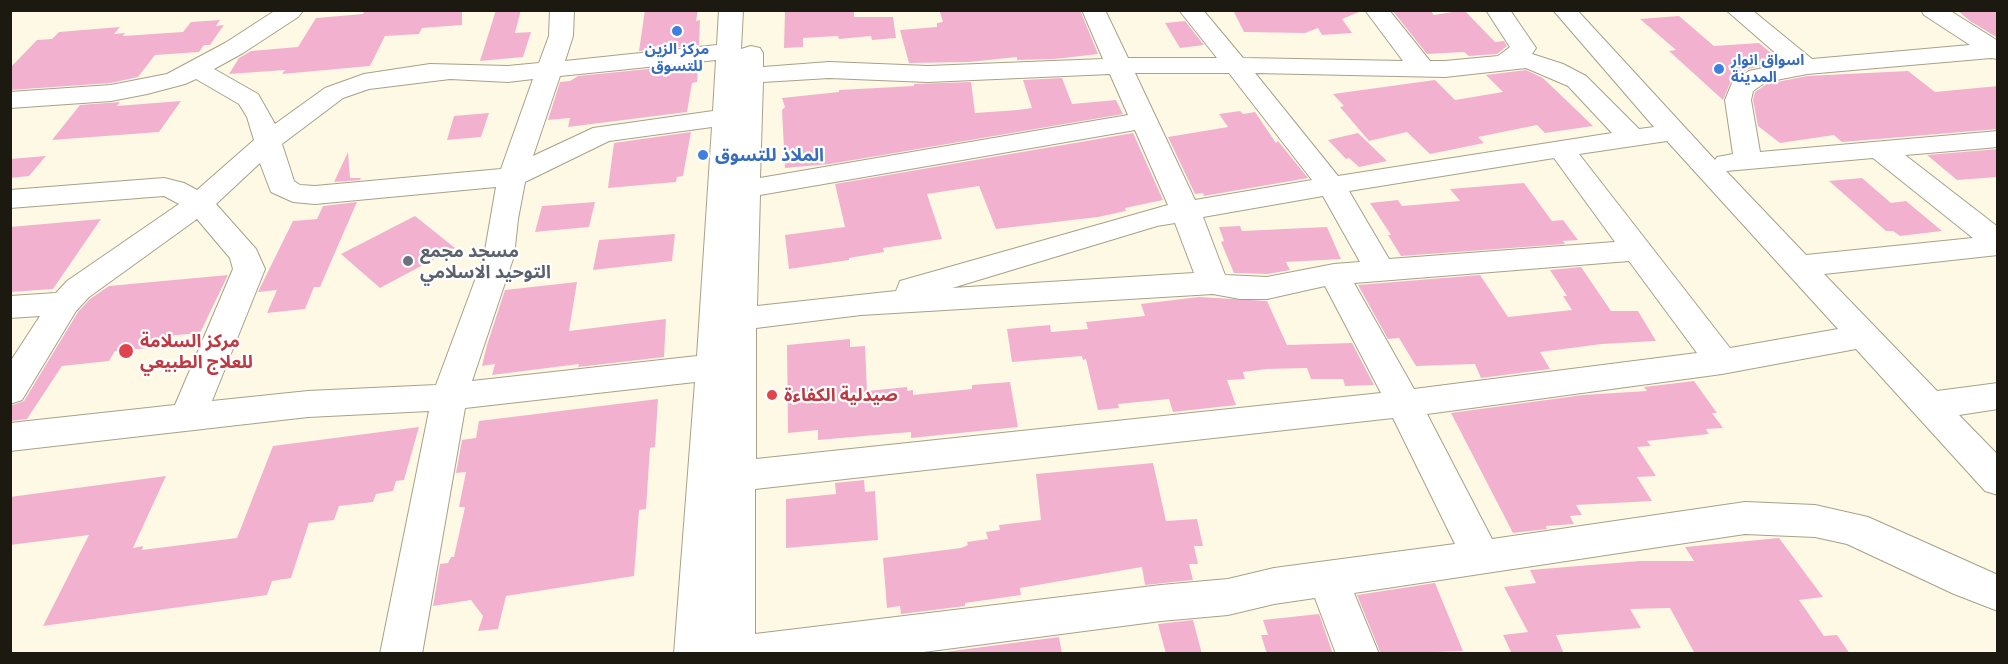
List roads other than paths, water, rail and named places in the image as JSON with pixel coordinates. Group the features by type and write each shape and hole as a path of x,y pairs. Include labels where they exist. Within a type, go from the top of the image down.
{"street":[{"path":"401,654 449,397 499,256 503,219 512,177 561,36 562,10"},
{"path":"731,10 739,63 746,189 740,320 733,654"},
{"path":"695,654 713,367 725,117 752,10"},
{"path":"1094,10 1186,212 1213,283"},
{"path":"1190,10 1331,185 1380,270"},
{"path":"1376,10 1422,68"},
{"path":"1497,10 1510,25 1515,37 1524,48 1504,63"},
{"path":"1564,10 1998,480"},
{"path":"1737,10 1807,67"},
{"path":"1932,10 1996,51"},
{"path":"10,100 138,89 176,79 234,48 290,11"},
{"path":"1748,161 1738,100 1741,88 1758,76 1807,67 1996,51"},
{"path":"10,391 64,303 95,276 137,250 199,203 268,142 334,93 364,82 430,72 467,71 495,75 549,70 739,63 928,74 1121,66 1445,69 1528,60 1577,81 1632,138"},
{"path":"197,69 249,99 260,117 281,186 293,193 315,195 512,177 603,134 631,128 725,117"},
{"path":"746,189 1144,120"},
{"path":"861,304 1121,225 1331,185 1675,132"},
{"path":"1706,165 1998,139"},
{"path":"1561,149 1722,362"},
{"path":"1880,150 1998,243"},
{"path":"10,200 164,187 174,189 199,203 237,245 245,256 249,269 188,416"},
{"path":"1799,266 1998,243"},
{"path":"740,320 861,304 1213,283 1240,288 1267,288 1334,274 1637,250"},
{"path":"1334,274 1404,404 1481,558"},
{"path":"10,307 64,303"},
{"path":"737,476 1404,404 1722,362 1863,336"},
{"path":"10,437 308,404 449,397 713,367"},
{"path":"1928,406 1998,396"},
{"path":"751,654 1161,603 1227,597 1274,586 1481,558 1705,522 1745,518 1815,521 1854,529 1968,582 1998,593"},
{"path":"1328,578 1358,654"}],"place":[{"name":"مركز الزين للتسوق","path":"677,31"},
{"name":"اسواق انوار المدينة","path":"1719,69"},
{"name":"الملاذ للتسوق","path":"703,155"},
{"name":"مسجد مجمع التوحيد الاسلامي","path":"408,261"},
{"name":"مركز السلامة للعلاج الطبيعي","path":"126,351"},
{"name":"صيدلية الكفاءة","path":"772,395"}]}
